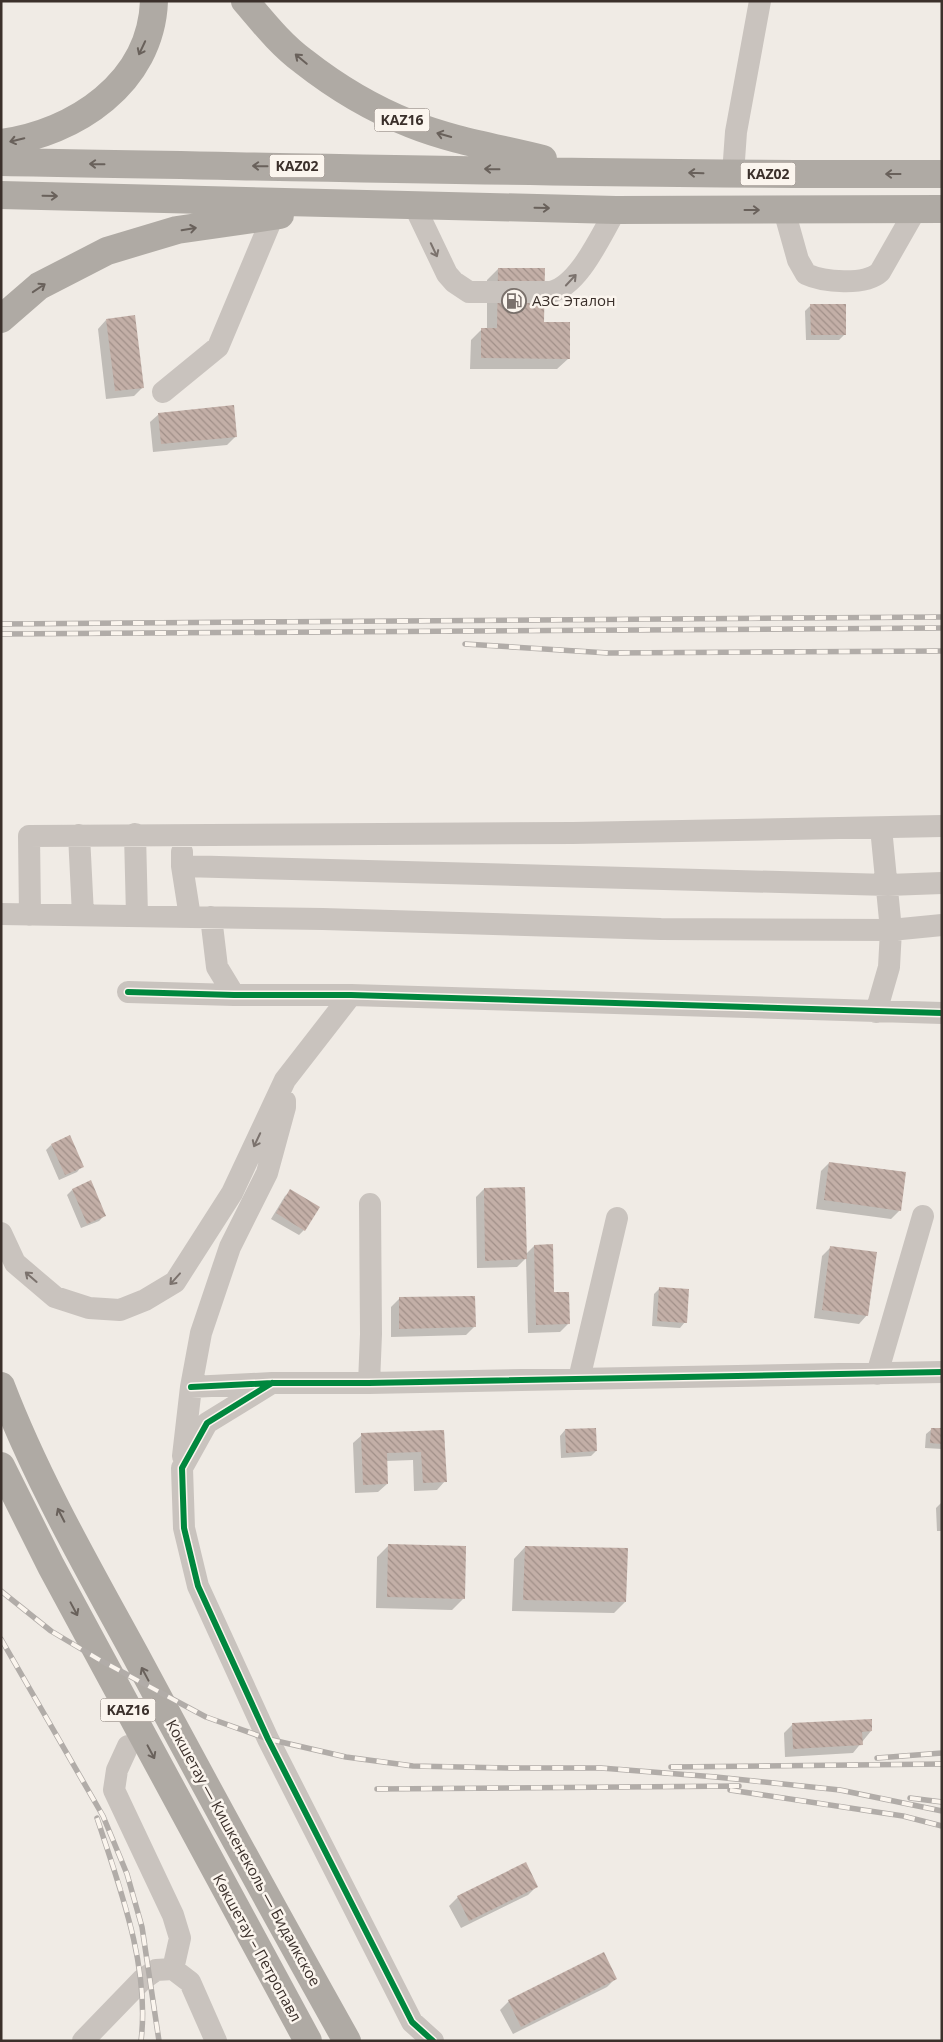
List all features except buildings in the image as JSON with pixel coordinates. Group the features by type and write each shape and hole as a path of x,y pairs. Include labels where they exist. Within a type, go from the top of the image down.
{"highway":[{"path":"1,143 43,134 70,123 117,89 144,49 154,14 154,1"},
{"name":"KAZ16","path":"245,1 302,60 341,88 377,108 411,124 444,135 594,170"},
{"name":"KАZ02","path":"1,162 594,170 733,174 942,174"},
{"path":"1,195 616,210 929,209"},
{"path":"1,318 39,286 108,251 177,230 354,204"},
{"name":"Кокшетау — Кишкенеколь — Бидаикское","path":"1,1386 21,1436 83,1558 234,1840 347,2041"},
{"name":"Көкшетау – Петропавл","path":"1,1466 50,1566 308,2041"}],"street":[{"path":"733,174 736,132 760,1"},
{"path":"414,205 448,274 454,282 469,292 551,292 560,290 576,274 616,210"},
{"path":"784,210 798,260 806,274 821,279 859,281 874,277 880,272 929,209"},
{"path":"163,392 218,347 273,216"},
{"path":"30,915 29,836 563,833 942,826"},
{"path":"876,1012 888,967 891,930 881,828"},
{"path":"136,834 137,916"},
{"path":"183,834 182,866 217,968 234,995"},
{"path":"79,835 83,916"},
{"path":"182,866 888,885 942,883"},
{"path":"1,914 201,917 660,929 891,930 942,925"},
{"path":"128,992 234,995 351,995 942,1014"},
{"path":"1,1233 15,1263 55,1297 89,1308 120,1310 145,1300 176,1282 232,1193 285,1080 351,995"},
{"path":"285,1080 285,1107 267,1173 230,1247 201,1333 191,1387 182,1468 184,1528 198,1586 268,1739 412,2022 434,2041"},
{"path":"368,1383 371,1334 370,1204"},
{"path":"877,1374 923,1216"},
{"path":"579,1379 617,1218"},
{"path":"191,1387 272,1383 368,1383 942,1372"},
{"path":"182,1468 207,1423 272,1383"},
{"path":"128,1746 117,1770 114,1790 173,1915 180,1938 173,1969"},
{"path":"83,2041 142,1980 156,1970 173,1969 190,1982 216,2041"}],"railway":[{"path":"1,624 942,617"},
{"path":"1,634 942,628"},
{"path":"465,644 608,653 942,651"},
{"path":"1,1591 51,1631 98,1659 206,1717 268,1739 346,1757 413,1766 601,1768 716,1777 840,1790 942,1811"},
{"path":"1,1639 103,1816 127,1874 142,1927 159,2041"},
{"path":"877,1758 942,1753"},
{"path":"671,1767 942,1764"},
{"path":"377,1789 739,1786"},
{"path":"730,1790 903,1816 942,1826"},
{"path":"910,1798 942,1802"},
{"path":"97,1818 115,1872 137,1956 143,2013 141,2041"}],"cycle path":[{"path":"128,992 234,995 351,995 942,1013"},
{"path":"191,1387 272,1383 369,1383 942,1372"},
{"path":"272,1383 207,1423 182,1468 184,1528 198,1586 268,1739 412,2022 433,2041"}],"place":[{"name":"АЗС Эталон","path":"514,301"}]}
